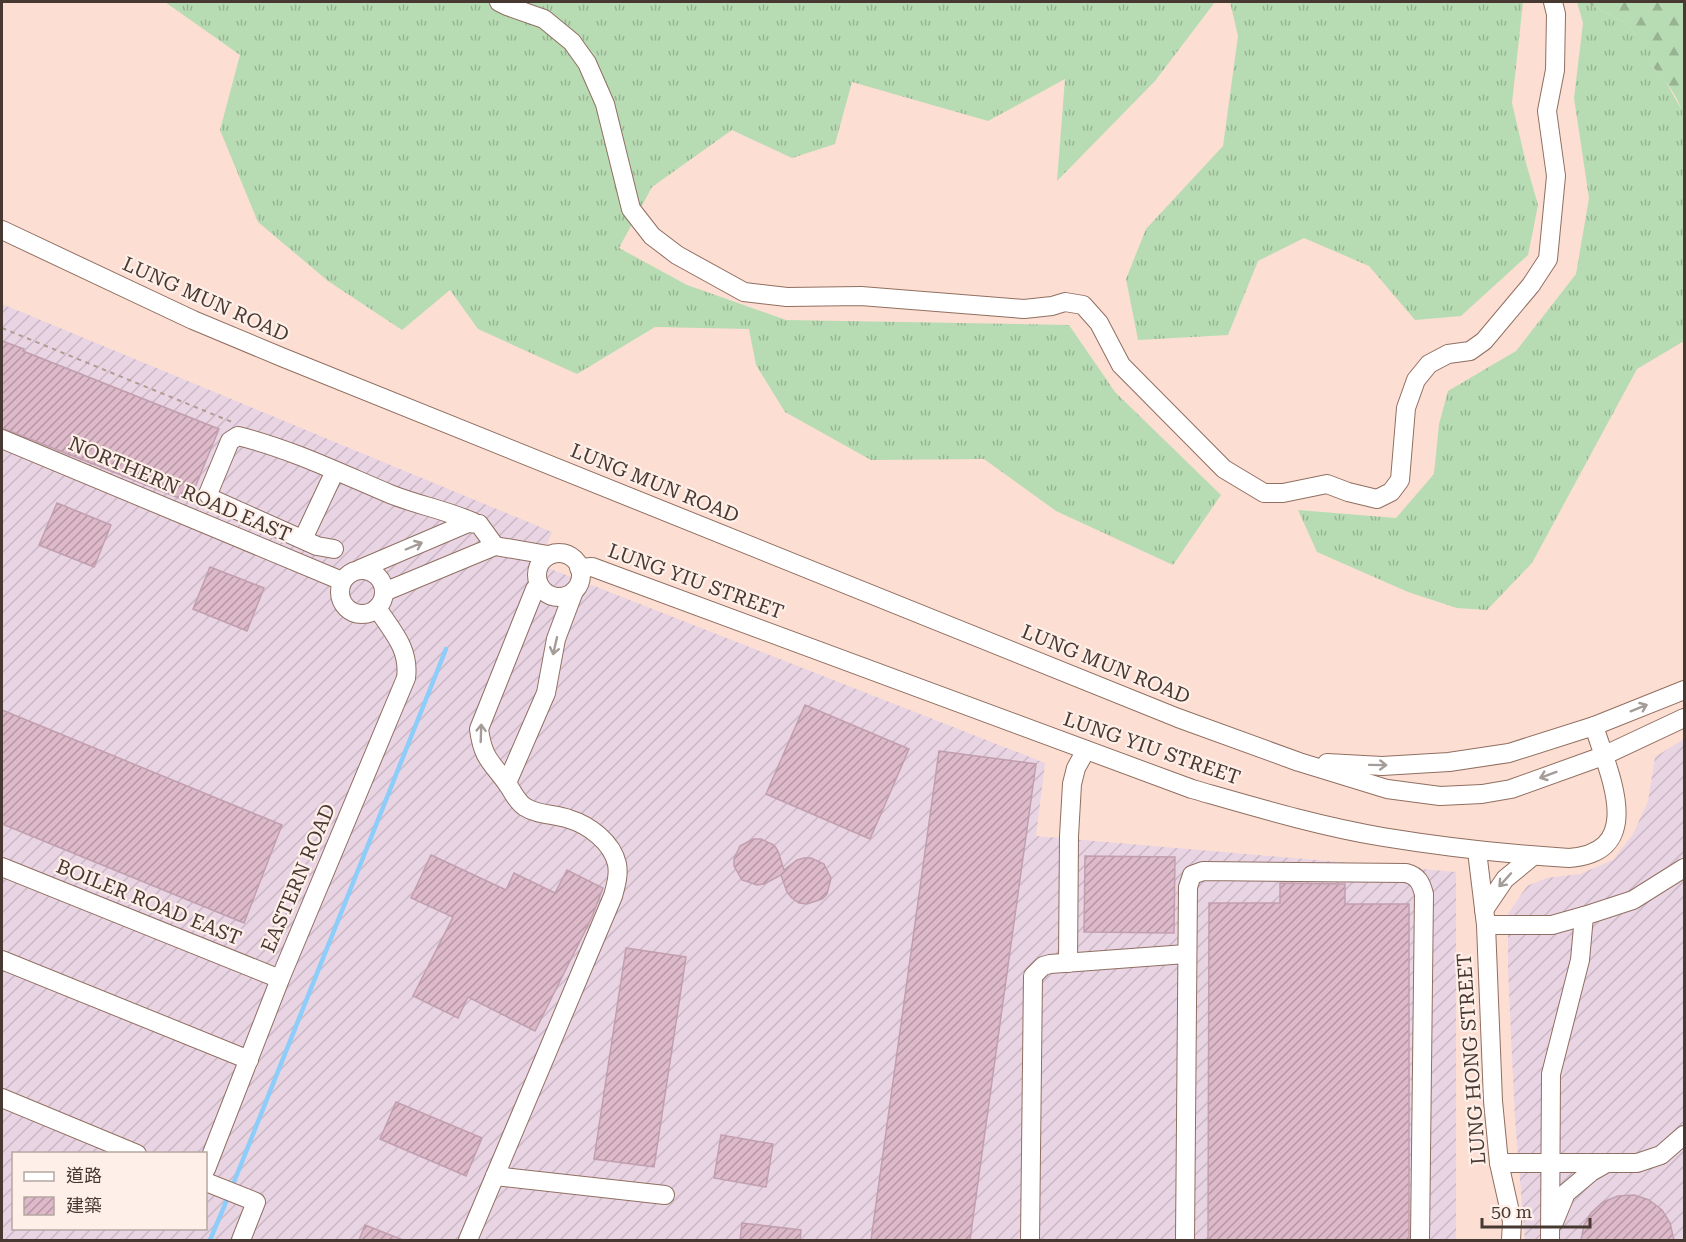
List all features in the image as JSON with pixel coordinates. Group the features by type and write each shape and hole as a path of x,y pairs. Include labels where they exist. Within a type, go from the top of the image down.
{"street":[{"path":"500,2 544,19 572,42 587,63 605,104 631,209 652,236 687,260 744,292 787,297 861,296 1024,309 1065,302 1083,305 1099,323 1120,365 1224,469 1264,493 1283,493 1327,484 1377,499 1391,492 1400,480 1406,408 1416,380 1429,364 1448,354 1470,351 1484,341 1531,285 1548,259 1556,176 1547,111 1555,70 1556,14 1552,2"},
{"name":"LUNG MUN ROAD","path":"2,230 193,320 295,363 1167,713 1299,762 1388,789 1440,796 1482,794 1511,789 1603,756 1684,718"},
{"path":"334,549 317,546 212,500 208,494 230,441 238,436 274,446 393,495 479,524 495,546"},
{"name":"NORTHERN ROAD EAST","path":"2,439 342,581"},
{"path":"303,539 335,471"},
{"path":"473,522 347,575 339,588 341,602 351,612 365,614 381,600 495,546 548,555 567,554 574,558 579,568 580,578 556,639 546,693 507,783"},
{"path":"548,555 537,568 536,576 539,585 547,594 553,596 561,597 574,591"},
{"name":"LUNG YIU STREET","path":"579,568 592,567 1192,789 1286,816 1381,837 1477,851 1533,856 1569,858 1583,857 1597,852 1608,842 1615,829 1618,815 1617,800 1594,726"},
{"path":"360,569 374,573 380,578 381,600"},
{"path":"468,1240 608,906 617,879 617,864 601,838 586,826 570,819 524,806 490,764 481,746 479,729 535,589 539,585"},
{"name":"EASTERN ROAD","path":"207,1166 280,979 406,678 408,664 404,649 381,600"},
{"name":"LUNG MUN ROAD","path":"1299,762 1382,766 1449,762 1509,753 1594,726 1684,690"},
{"path":"1068,963 1068,836 1072,784 1076,768 1086,750"},
{"name":"LUNG HONG STREET","path":"1477,851 1485,917 1492,1101 1499,1163 1512,1221 1511,1240"},
{"path":"1533,856 1504,879 1485,917 1552,925 1633,900 1684,868"},
{"name":"BOILER ROAD EAST","path":"2,867 280,979"},
{"path":"1185,1240 1188,887 1190,878 1203,871 1406,873 1416,877 1421,884 1424,894 1420,1240"},
{"path":"1550,1236 1553,1061 1580,960 1584,916"},
{"path":"1030,1240 1034,976 1043,966 1186,954"},
{"path":"2,960 249,1060"},
{"path":"2,1098 134,1152"},
{"path":"1551,1103 1558,1138 1569,1153 1607,1163"},
{"path":"1499,1163 1637,1162 1653,1158 1669,1150 1684,1136"},
{"path":"1550,1236 1566,1193 1591,1172 1607,1163"},
{"path":"495,1176 665,1195"},
{"path":"211,1184 249,1199 241,1240"}],"path":[{"path":"2,328 235,423 238,436"}],"shaded area":[{"path":"2,304 552,532 538,564 1045,763 1036,836 1456,872 1456,1240 2,1240"},
{"path":"1684,739 1684,1240 1525,1240 1515,1119 1508,971 1508,914 1527,886 1547,878 1580,874 1613,860 1633,834 1648,801 1655,757"}],"green space":[{"path":"165,2 1215,2 1155,81 1057,181 1065,79 988,121 852,82 835,144 792,158 732,130 652,187 619,248 687,285 786,320 1069,325 1115,392 1221,495 1173,565 1056,511 984,459 871,460 785,412 756,365 749,329 655,327 577,374 478,329 450,290 402,330 328,281 258,222 220,130 240,55"},
{"path":"1230,2 1523,2 1512,103 1538,205 1528,255 1461,316 1415,320 1369,266 1304,238 1258,261 1228,335 1138,340 1126,279 1146,229 1223,146 1238,36"},
{"path":"1577,2 1586,2 1625,23 1656,54 1651,65 1664,79 1683,112 1684,341 1637,369 1532,563 1487,610 1457,608 1408,592 1317,552 1298,510 1396,518 1434,474 1439,424 1448,391 1516,351 1576,274 1589,198 1574,98 1583,23"},
{"path":"1586,2 1684,2 1684,121 1676,98 1651,65 1655,54 1625,23"}],"building":[{"path":"2,341 219,429 189,502 2,428"},
{"path":"57,503 111,525 94,567 39,545"},
{"path":"210,567 264,588 247,631 193,609"},
{"path":"805,705 909,749 870,839 766,794"},
{"path":"2,710 282,825 244,923 2,824"},
{"path":"939,751 1036,764 970,1240 871,1240"},
{"path":"753,839 761,839 774,845 784,870 797,860 804,858 811,858 824,864 831,878 827,894 822,899 807,904 799,903 787,892 781,875 757,885 742,880 734,866 734,859 740,846"},
{"path":"431,855 506,890 514,873 555,893 567,870 603,888 592,917 535,1031 468,997 458,1018 413,996 453,917 411,898"},
{"path":"1085,856 1175,857 1174,933 1084,932"},
{"path":"1280,883 1345,884 1345,904 1409,904 1409,1240 1208,1240 1209,903 1280,903"},
{"path":"626,948 686,957 654,1167 594,1159"},
{"path":"396,1102 482,1138 466,1176 380,1139"},
{"path":"721,1135 773,1144 766,1187 714,1178"},
{"path":"1634,1195 1649,1200 1662,1210 1670,1223 1674,1240 1581,1240 1584,1225 1591,1213 1603,1202 1618,1196"},
{"path":"742,1223 801,1230 800,1240 740,1240"},
{"path":"365,1225 403,1240 359,1240"}],"waterway":[{"path":"232,1187 446,649"},
{"path":"210,1240 229,1195"}]}
